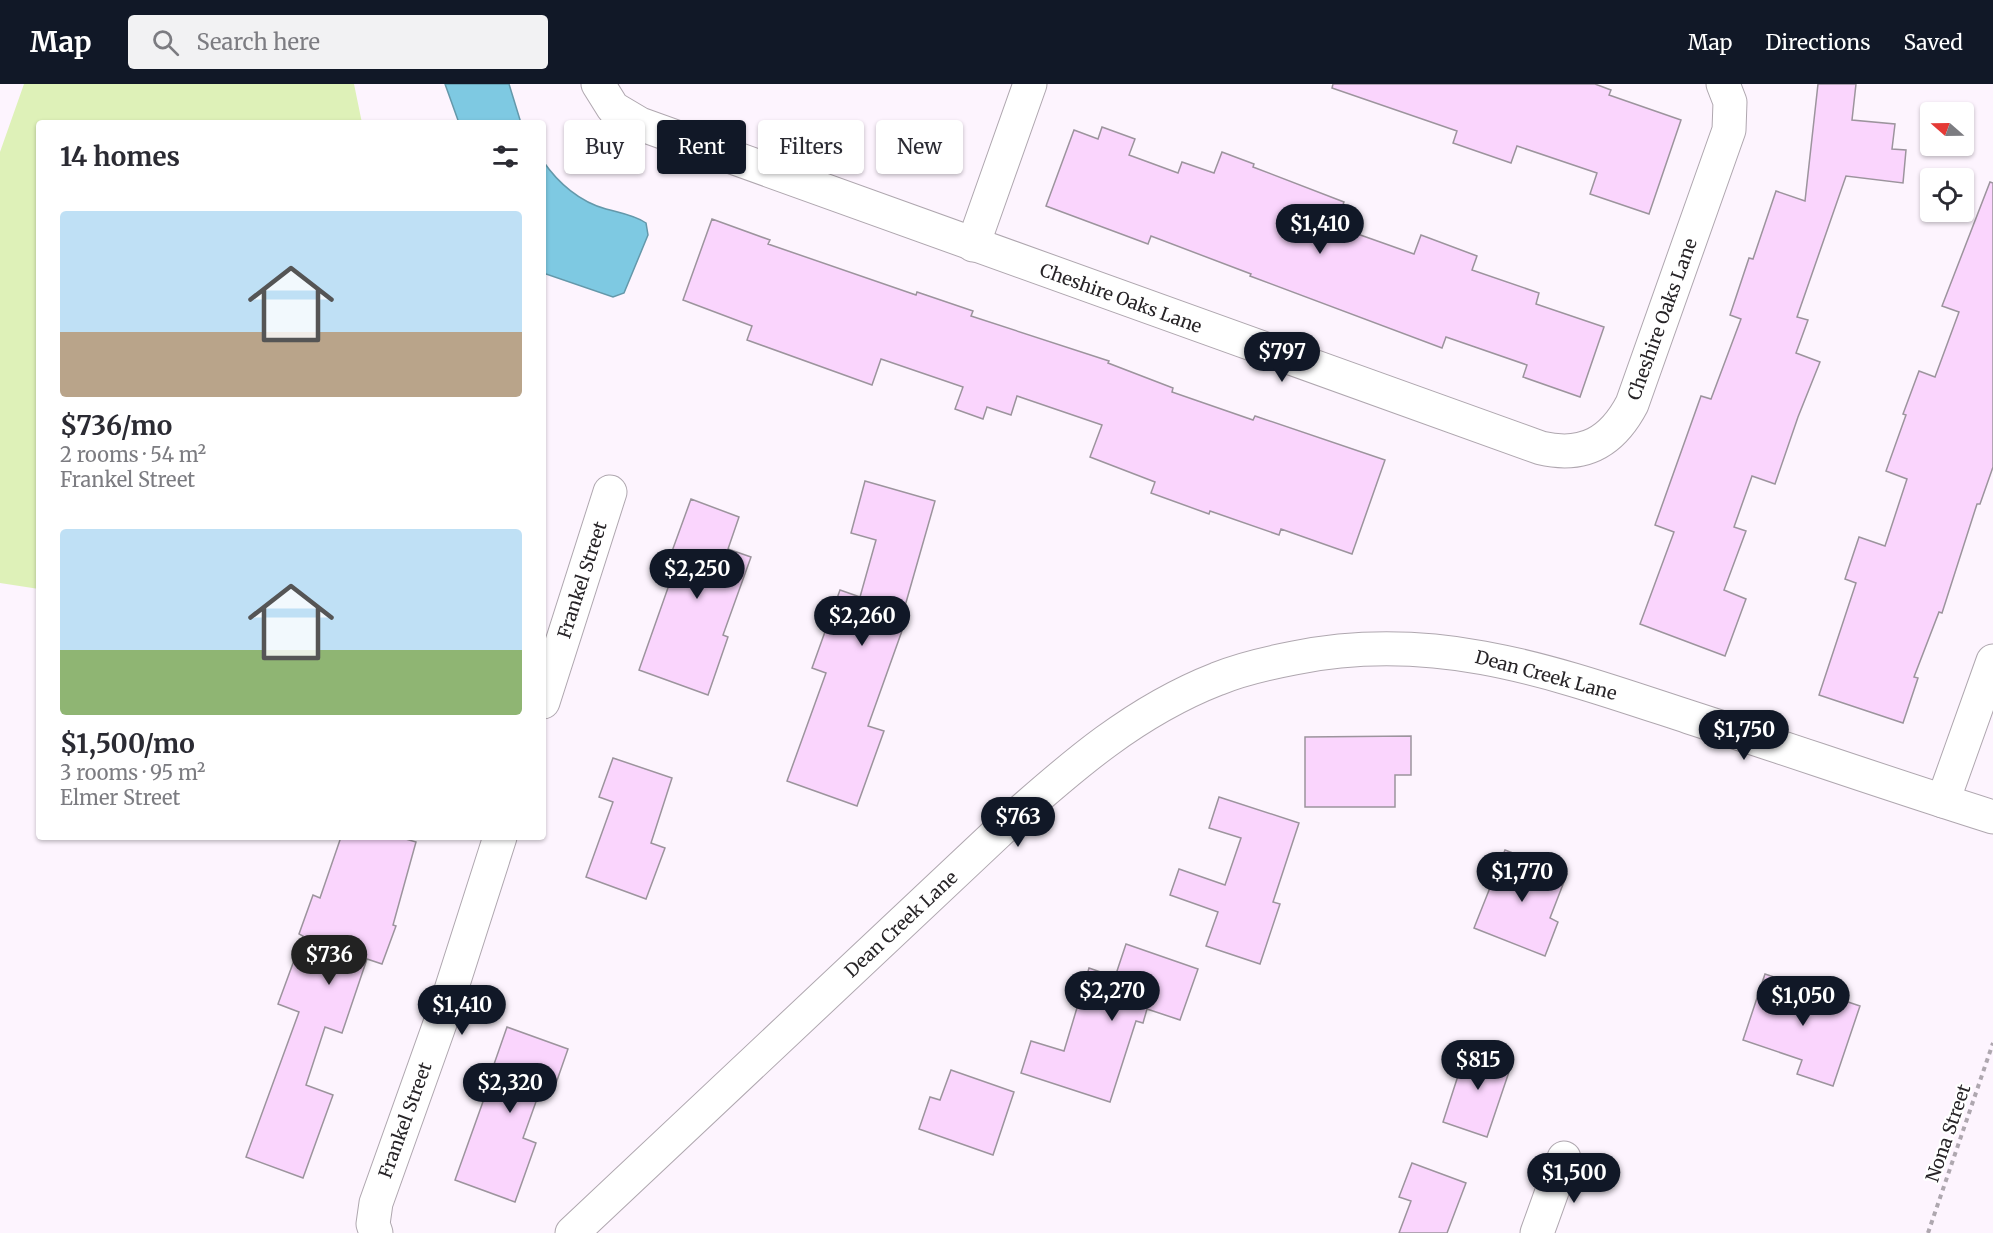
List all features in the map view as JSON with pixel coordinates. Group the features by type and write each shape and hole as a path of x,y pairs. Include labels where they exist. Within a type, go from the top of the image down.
{"street":[{"name":"Cheshire Oaks Lane","path":"598,84 613,108 640,124 1554,451 1579,451 1603,440 1625,417 1632,404 1729,130 1730,102 1723,84"},
{"path":"973,245 1030,84"},
{"name":"Frankel Street","path":"546,693 610,492"},
{"name":"Dean Creek Lane","path":"572,1233 1056,781 1108,738 1133,721 1162,704 1219,677 1285,660 1352,649 1417,649 1475,655 1560,675 1993,817"},
{"path":"1943,801 1993,662"},
{"name":"Frankel Street","path":"376,1233 373,1224 376,1203 443,1015 499,840"},
{"path":"1537,1233 1564,1158"}],"path":[{"name":"Nona Street","path":"1928,1233 1993,1043"}],"green space":[{"path":"24,84 354,84 361,120 36,120 36,589 0,583 0,152"}],"water":[{"path":"445,84 509,84 520,120 458,120"},
{"path":"546,165 563,184 587,202 632,216 646,223 648,235 624,293 613,297 546,274"}],"building":[{"path":"1333,84 1595,84 1611,90 1609,95 1681,120 1649,214 1590,194 1597,173 1517,146 1511,163 1453,143 1457,131 1332,88"},
{"path":"1818,84 1856,84 1852,120 1895,124 1892,149 1906,150 1903,183 1846,176 1797,317 1808,320 1796,353 1820,362 1775,484 1752,476 1734,527 1746,531 1724,590 1746,599 1725,656 1640,624 1674,532 1655,525 1701,396 1711,399 1741,319 1730,315 1749,258 1753,259 1776,191 1805,201"},
{"path":"1102,127 1135,139 1129,155 1178,173 1182,162 1214,173 1222,152 1254,164 1253,167 1344,202 1335,226 1414,254 1421,235 1477,256 1472,270 1539,293 1536,304 1604,327 1580,397 1523,377 1527,365 1446,337 1442,348 1151,236 1148,244 1046,206 1074,130 1098,139"},
{"path":"1990,182 1993,183 1993,467 1980,504 1977,504 1942,613 1939,612 1914,677 1918,678 1903,723 1819,695 1856,583 1845,579 1859,537 1885,546 1907,479 1886,471 1919,371 1935,377 1959,312 1942,306"},
{"path":"712,219 770,240 768,244 916,295 917,292 973,311 971,316 1109,361 1108,363 1173,388 1172,392 1253,420 1255,416 1385,460 1352,554 1281,529 1279,535 1210,511 1209,514 1151,493 1155,482 1090,457 1102,425 1017,396 1011,415 987,407 983,419 955,409 963,387 881,359 872,385 747,340 752,326 683,300"},
{"path":"865,481 935,501 903,613 908,614 868,726 884,731 857,806 787,781 826,673 812,668 840,590 860,597 876,540 851,533"},
{"path":"691,499 739,517 728,549 751,557 723,635 728,637 708,695 639,670 675,568 667,565"},
{"path":"1411,736 1411,775 1395,775 1395,807 1305,807 1305,737"},
{"path":"613,758 672,778 651,843 665,848 646,899 586,877 613,802 599,797"},
{"path":"1219,797 1299,823 1273,902 1280,904 1260,964 1206,946 1218,912 1170,895 1179,869 1225,885 1241,838 1209,828"},
{"path":"340,840 409,840 416,842 393,925 396,926 382,964 367,959 342,1033 325,1027 306,1085 333,1095 303,1178 246,1157 299,1012 278,1004 303,936 299,934 313,895 320,898"},
{"path":"1505,850 1567,874 1550,918 1558,922 1545,956 1474,928"},
{"path":"1126,944 1198,969 1180,1020 1147,1009 1143,1023 1136,1021 1110,1102 1021,1073 1031,1041 1064,1051 1089,968 1115,977"},
{"path":"1765,974 1860,1006 1833,1086 1797,1074 1802,1060 1743,1040"},
{"path":"507,1027 568,1049 554,1089 542,1085 523,1138 536,1143 515,1202 455,1180 495,1068 493,1067"},
{"path":"1468,1045 1513,1060 1487,1137 1443,1122"},
{"path":"951,1070 1014,1092 993,1155 919,1129 930,1097 940,1100"},
{"path":"1412,1163 1466,1183 1447,1233 1399,1233 1411,1201 1399,1197"}]}
